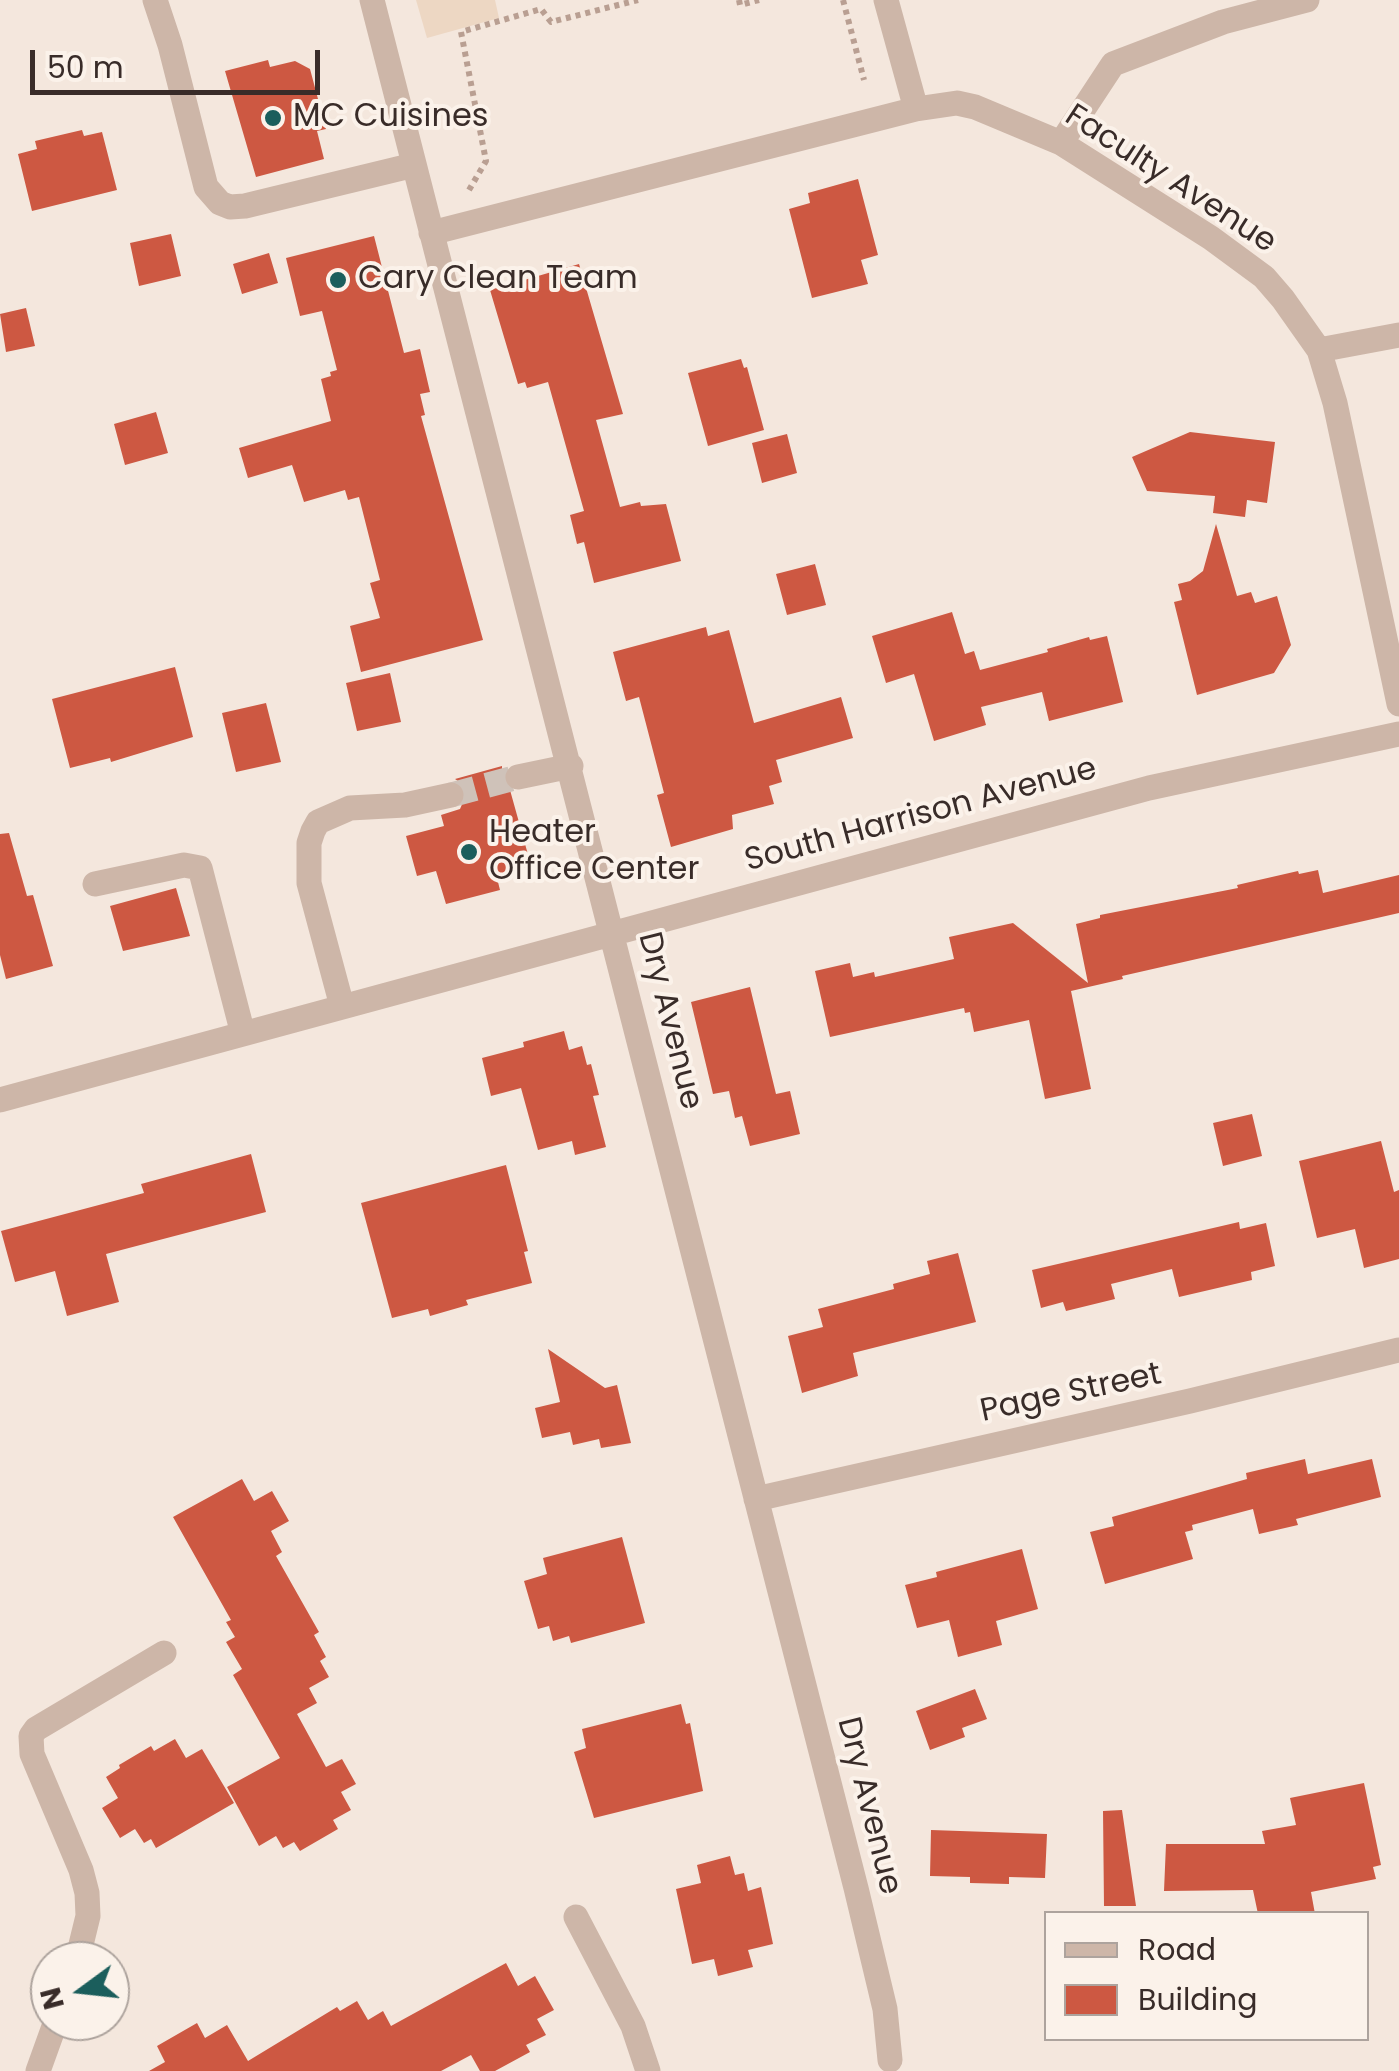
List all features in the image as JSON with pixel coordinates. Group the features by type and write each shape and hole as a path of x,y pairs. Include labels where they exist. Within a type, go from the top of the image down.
{"street":[{"path":"155,0 206,188 220,204 245,206 414,165"},
{"name":"Dry Avenue","path":"372,0 571,766 882,1997 892,2067"},
{"path":"886,0 916,109"},
{"path":"1061,143 1114,64 1223,22 1307,0"},
{"name":"Faculty Avenue","path":"430,233 916,109 957,103 1061,143 1211,238 1264,277 1318,350 1335,402 1399,704"},
{"path":"1318,350 1399,336"},
{"name":"South Harrison Avenue","path":"0,1100 1149,788 1399,734"},
{"path":"518,778 571,766"},
{"path":"342,1006 308,883 312,831 318,822 350,808 405,805 451,796"},
{"path":"95,884 184,865 200,868 242,1034"},
{"name":"Page Street","path":"756,1498 1399,1350"},
{"path":"81,1941 88,1916 87,1893 60,1816 32,1754 31,1736 164,1653"},
{"path":"576,1917 633,2026 648,2071"},
{"path":"38,2071 49,2041"}],"path":[{"path":"469,190 486,161 461,32 541,10 550,22 638,0"},
{"path":"739,0 740,5 759,0"},
{"path":"843,0 864,80"}],"shaded area":[{"path":"416,0 495,0 499,18 427,38"}],"building":[{"path":"268,60 270,67 295,61 310,69 326,129 317,131 324,159 256,177 225,71"},
{"path":"82,130 84,136 102,132 117,190 32,211 18,154 37,149 35,141"},
{"path":"858,179 878,255 861,260 868,284 812,298 789,209 810,203 808,193"},
{"path":"171,234 181,276 139,286 130,243"},
{"path":"374,236 404,353 420,349 430,392 420,394 425,415 421,416 483,640 361,672 350,626 380,618 370,583 380,580 359,497 348,500 345,490 304,502 292,465 248,478 239,448 331,421 321,379 337,370 322,311 300,316 286,258"},
{"path":"269,253 278,283 242,294 233,264"},
{"path":"579,264 623,414 596,420 620,507 640,502 641,506 666,504 681,561 594,583 584,542 577,544 570,515 584,511 548,382 527,388 525,382 518,384 490,290"},
{"path":"26,308 35,346 6,352 0,314"},
{"path":"741,359 747,367 764,430 708,446 688,373"},
{"path":"156,412 168,453 125,465 114,424"},
{"path":"1190,432 1275,442 1267,503 1247,500 1245,517 1213,513 1215,496 1147,491 1132,457"},
{"path":"787,434 797,473 762,483 752,443"},
{"path":"1216,524 1237,596 1251,592 1255,603 1277,596 1291,645 1274,673 1197,695 1174,602 1182,600 1178,584 1203,571"},
{"path":"815,564 826,605 787,615 776,574"},
{"path":"952,612 965,654 974,651 980,670 1089,637 1090,640 1107,636 1123,702 1049,721 1042,692 981,707 986,725 934,741 914,674 886,683 872,636"},
{"path":"706,627 708,636 729,630 754,723 841,697 853,738 776,760 782,782 769,786 774,804 732,815 733,829 671,847 657,795 664,793 639,697 626,701 613,652"},
{"path":"175,667 193,737 111,762 110,758 70,768 52,699"},
{"path":"390,673 401,722 357,731 346,683"},
{"path":"266,703 281,762 236,772 222,713"},
{"name":"Heater Office Center","path":"502,766 502,781 510,790 532,869 497,878 500,890 446,904 436,871 417,876 406,836 444,826 441,815 460,809 467,793 455,779"},
{"path":"9,833 27,896 33,895 53,966 6,979 0,955 0,834"},
{"path":"1318,870 1323,893 1399,875 1399,913 1071,991 1091,1089 1045,1099 1029,1020 974,1032 970,1012 965,1013 964,1008 830,1037 815,971 850,963 853,977 874,972 875,977 954,959 949,937 1013,923 1088,983 1076,924 1100,915 1238,888 1237,885 1298,871 1299,874"},
{"path":"176,888 190,936 123,951 110,906"},
{"path":"750,987 776,1094 790,1091 800,1134 750,1146 742,1116 735,1118 729,1091 713,1094 691,1002"},
{"path":"564,1031 569,1050 582,1046 587,1065 591,1064 599,1095 593,1096 606,1147 575,1155 572,1141 538,1150 521,1088 491,1096 482,1058"},
{"path":"1252,1114 1262,1156 1223,1166 1213,1123"},
{"path":"1381,1141 1394,1192 1399,1190 1399,1259 1364,1268 1355,1229 1317,1238 1299,1161"},
{"path":"251,1154 266,1212 106,1254 119,1302 67,1316 55,1271 15,1282 1,1231 144,1193 141,1184"},
{"path":"506,1165 532,1283 466,1300 468,1305 430,1316 428,1309 392,1318 361,1203"},
{"path":"1239,1222 1240,1229 1266,1223 1275,1266 1251,1272 1252,1280 1179,1297 1172,1269 1111,1284 1115,1299 1066,1311 1063,1302 1041,1308 1032,1270"},
{"path":"958,1253 976,1322 853,1353 858,1376 802,1393 788,1336 823,1327 818,1309 894,1289 893,1284 930,1274 927,1261"},
{"path":"548,1349 605,1388 617,1385 631,1443 601,1448 599,1439 573,1445 570,1432 542,1438 535,1408 560,1402"},
{"path":"1305,1459 1308,1474 1372,1459 1381,1497 1296,1519 1298,1525 1259,1534 1253,1509 1192,1525 1193,1530 1185,1532 1193,1559 1105,1584 1090,1532 1114,1526 1112,1517 1247,1479 1246,1473"},
{"path":"242,1479 254,1501 272,1491 289,1521 271,1531 282,1552 276,1556 319,1632 314,1635 326,1657 320,1661 329,1677 309,1688 317,1703 297,1714 326,1767 342,1759 356,1784 341,1792 351,1810 333,1820 338,1829 300,1851 294,1842 283,1848 276,1836 259,1846 227,1787 280,1758 233,1675 242,1669 226,1642 235,1637 226,1622 231,1620 173,1517"},
{"path":"622,1537 645,1623 571,1643 569,1636 553,1641 549,1626 538,1629 524,1581 547,1574 543,1558"},
{"path":"1022,1549 1038,1609 996,1621 1002,1645 958,1657 949,1620 917,1628 905,1585 937,1577 936,1572"},
{"path":"975,1689 987,1719 962,1728 965,1737 930,1750 916,1711"},
{"path":"681,1704 686,1724 690,1723 703,1791 594,1818 574,1752 586,1748 582,1729"},
{"path":"175,1739 186,1758 202,1749 234,1803 156,1848 151,1839 144,1843 135,1829 120,1838 102,1808 118,1798 106,1777 151,1746 154,1751"},
{"path":"1364,1783 1381,1865 1373,1867 1376,1879 1311,1892 1314,1911 1257,1911 1253,1890 1164,1891 1166,1844 1265,1844 1262,1831 1296,1825 1290,1798"},
{"path":"1122,1810 1136,1906 1104,1906 1103,1811"},
{"path":"931,1830 1047,1834 1045,1878 1009,1877 1009,1884 970,1883 970,1877 930,1876"},
{"path":"730,1856 735,1875 744,1873 748,1891 761,1887 773,1944 748,1950 753,1967 718,1976 714,1959 692,1964 676,1889 701,1883 697,1865"},
{"path":"506,1963 518,1986 535,1976 554,2010 537,2019 546,2035 526,2045 530,2052 495,2071 480,2071 471,2055 441,2071 149,2071 165,2062 157,2046 197,2023 205,2038 227,2025 248,2061 337,2007 340,2011 357,2001 368,2020 383,2011 391,2026"}],"tunnel":[{"path":"451,795 518,777"}],"place":[{"name":"MC Cuisines","path":"273,118"},
{"name":"Cary Clean Team","path":"338,280"},
{"name":"Heater Office Center","path":"469,852"}]}
